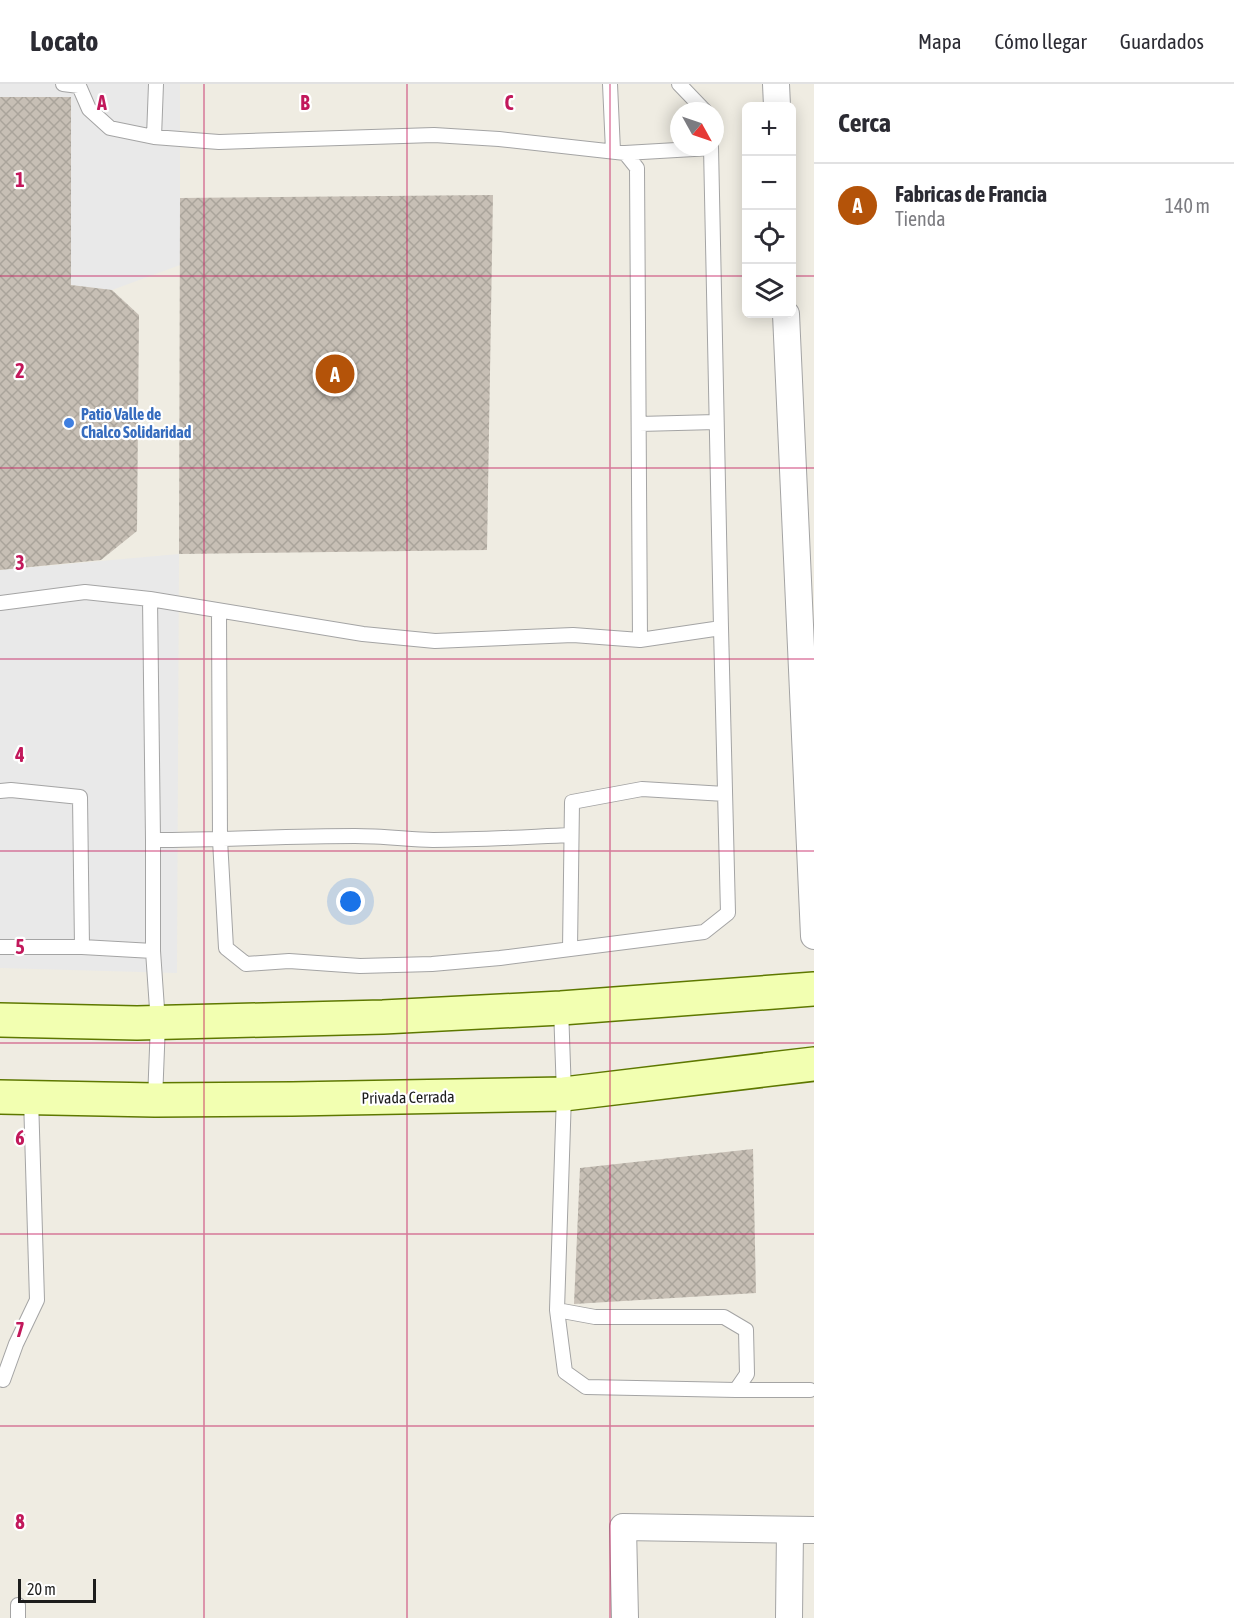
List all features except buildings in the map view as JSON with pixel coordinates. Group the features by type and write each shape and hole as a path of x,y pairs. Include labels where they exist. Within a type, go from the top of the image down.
{"street":[{"path":"776,84 777,102"},
{"path":"786,318 814,936"},
{"path":"0,1020 158,1023 383,1017 561,1008 814,989"},
{"name":"Privada Cerrada","path":"16,1098 155,1100 564,1094 814,1064"},
{"path":"625,1618 623,1527 802,1530 789,1618"}],"lane":[{"path":"63,84 79,86 89,109 110,128 154,137 219,142 434,135 619,152 670,150"},
{"path":"154,137 156,84"},
{"path":"610,84 619,152 637,168 640,640"},
{"path":"679,84 696,102"},
{"path":"219,611 220,840 226,948 246,964 289,961 360,966 432,964 500,958 704,932 728,913 711,156"},
{"path":"639,424 716,422"},
{"path":"0,603 85,592 150,599 363,634 435,641 573,635 640,640 721,628"},
{"path":"150,599 153,951 158,1023 155,1100"},
{"path":"570,949 572,802 642,789 725,794"},
{"path":"0,791 11,790 80,797 82,947"},
{"path":"153,840 359,836 443,840 571,835"},
{"path":"0,947 82,947 153,951"},
{"path":"561,1008 564,1094 556,1310 566,1372 586,1387 810,1390"},
{"path":"3,1380 16,1344 37,1300 16,1098"},
{"path":"556,1310 596,1317 724,1317 746,1330 747,1374 736,1390"}],"shaded area":[{"path":"0,84 180,84 180,265 112,290 71,285 71,97 0,97"},
{"path":"179,554 177,973 0,968 0,570"}],"place":[{"name":"Fabricas de Francia","path":"335,374"},
{"name":"Patio Valle de Chalco Solidaridad","path":"69,423"}]}
